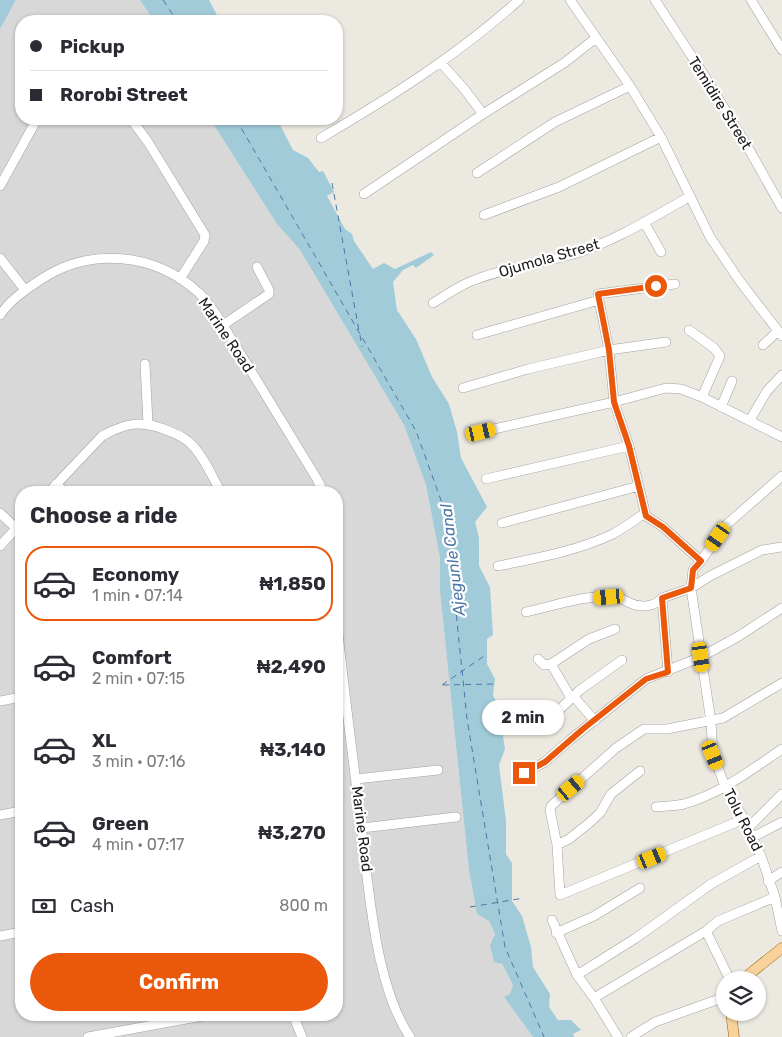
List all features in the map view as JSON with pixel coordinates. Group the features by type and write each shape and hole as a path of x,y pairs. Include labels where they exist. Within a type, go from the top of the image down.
{"main road":[{"path":"753,971 782,948"},
{"path":"732,1021 734,1037"}],"street":[{"path":"321,138 342,127 441,64 519,0"},
{"path":"570,0 630,86 661,137 710,237 739,280 780,333 764,344"},
{"name":"Temidire Street","path":"655,0 716,94 782,208"},
{"path":"751,0 782,50"},
{"path":"364,194 483,114 564,63 596,38"},
{"path":"441,64 465,90 483,114"},
{"path":"477,173 555,122 630,86"},
{"path":"0,186 34,125"},
{"path":"135,125 205,234 204,241 180,279"},
{"path":"484,215 559,187 661,137"},
{"name":"Ojumola Street","path":"433,302 464,284 477,279 576,253 604,243 689,197"},
{"path":"644,222 661,252"},
{"path":"0,258 25,290"},
{"name":"Marine Road","path":"0,315 8,304 46,276 73,264 102,258 120,258 142,262 180,279 198,293 223,325 321,486"},
{"path":"223,325 270,294 270,290 257,267"},
{"path":"675,284 598,294 609,350 614,402 629,446 646,516 663,527 701,561"},
{"path":"477,335 599,300"},
{"path":"690,330 714,348 720,356 702,397"},
{"path":"463,388 528,369 609,350 666,342"},
{"path":"145,364 148,423"},
{"path":"750,420 767,391 782,375"},
{"path":"721,407 732,382"},
{"path":"481,432 614,402 666,388 681,389 702,397 782,437"},
{"path":"58,486 56,484 102,436 125,426 148,423 182,436 193,446 217,486"},
{"path":"486,479 629,446"},
{"name":"Tolu Road","path":"782,476 726,525 693,570 691,588 711,722 713,755 725,786 753,837 761,856 775,897 782,931"},
{"path":"502,523 639,486"},
{"path":"0,513 15,523"},
{"path":"498,566 586,545 615,532 645,513"},
{"path":"0,546 15,530"},
{"path":"526,612 585,599 618,597 637,606 654,605 662,598 691,588 710,576 762,550 782,547"},
{"path":"662,598 668,672"},
{"path":"524,773 545,762 646,679 668,672 701,657 739,636 782,608"},
{"path":"538,659 544,665 551,664 588,639 614,629"},
{"path":"561,708 580,690 622,660"},
{"path":"551,664 572,698 595,721"},
{"name":"Marine Road","path":"343,673 373,918 384,978 402,1026 410,1037"},
{"path":"782,683 730,714 711,722 667,729 644,729 616,748 551,806 550,810 557,845 561,895 746,824 782,794"},
{"path":"0,701 15,698"},
{"path":"656,807 697,800 725,786 782,749"},
{"path":"356,780 438,770"},
{"path":"557,845 569,839 588,824 600,813 611,794 640,771"},
{"path":"0,815 15,812"},
{"path":"362,828 456,817"},
{"path":"753,837 782,822"},
{"path":"576,974 636,938 711,884 761,856"},
{"path":"768,880 782,872"},
{"path":"556,933 594,916 640,888"},
{"path":"594,998 706,931 718,921 775,897"},
{"path":"552,920 556,933 576,974 594,998 618,1037"},
{"path":"706,931 726,971"},
{"path":"0,936 15,933"},
{"path":"631,1037 655,1022 716,1000"},
{"path":"88,1037 175,1021"},
{"path":"295,1021 302,1037"}],"shaded area":[{"path":"16,0 140,0 150,15 15,15 15,125 214,125 277,224 300,250 404,425 426,485 440,558 440,591 452,707 469,870 477,914 489,921 495,934 490,945 514,985 510,994 504,997 533,1037 0,1037 0,29"}],"water":[{"path":"0,0 16,0 0,29"},
{"path":"140,0 209,0 217,15 150,15"},
{"name":"Ajegunle Canal","path":"214,125 280,125 293,150 308,158 319,172 323,171 334,192 327,196 345,229 352,234 354,241 373,269 384,263 395,269 431,252 434,255 416,268 413,265 403,270 393,282 397,310 416,339 432,377 449,404 457,432 461,458 487,507 475,522 479,538 479,566 490,587 493,635 487,639 487,664 495,679 493,695 502,713 505,749 499,765 506,821 506,854 512,863 512,901 522,916 531,947 533,967 550,994 549,1007 558,1020 571,1020 581,1030 573,1034 574,1037 533,1037 504,997 510,994 513,985 502,964 494,962 490,945 495,934 489,921 477,914 469,870 440,591 440,558 426,485 404,425 300,250 277,224"}],"ferry route":[{"path":"163,0 173,15"},
{"path":"239,125 416,431 446,514 467,719 505,947 544,1037"},
{"path":"332,183 359,331"},
{"path":"360,335 362,347"},
{"path":"442,685 487,654"},
{"path":"443,685 495,684"},
{"path":"470,907 524,898"}],"route":[{"path":"524,773 545,762 646,679 668,672 662,598 691,588 693,570 701,561 663,527 646,516 629,446 614,402 609,350 598,294 656,286"}]}
